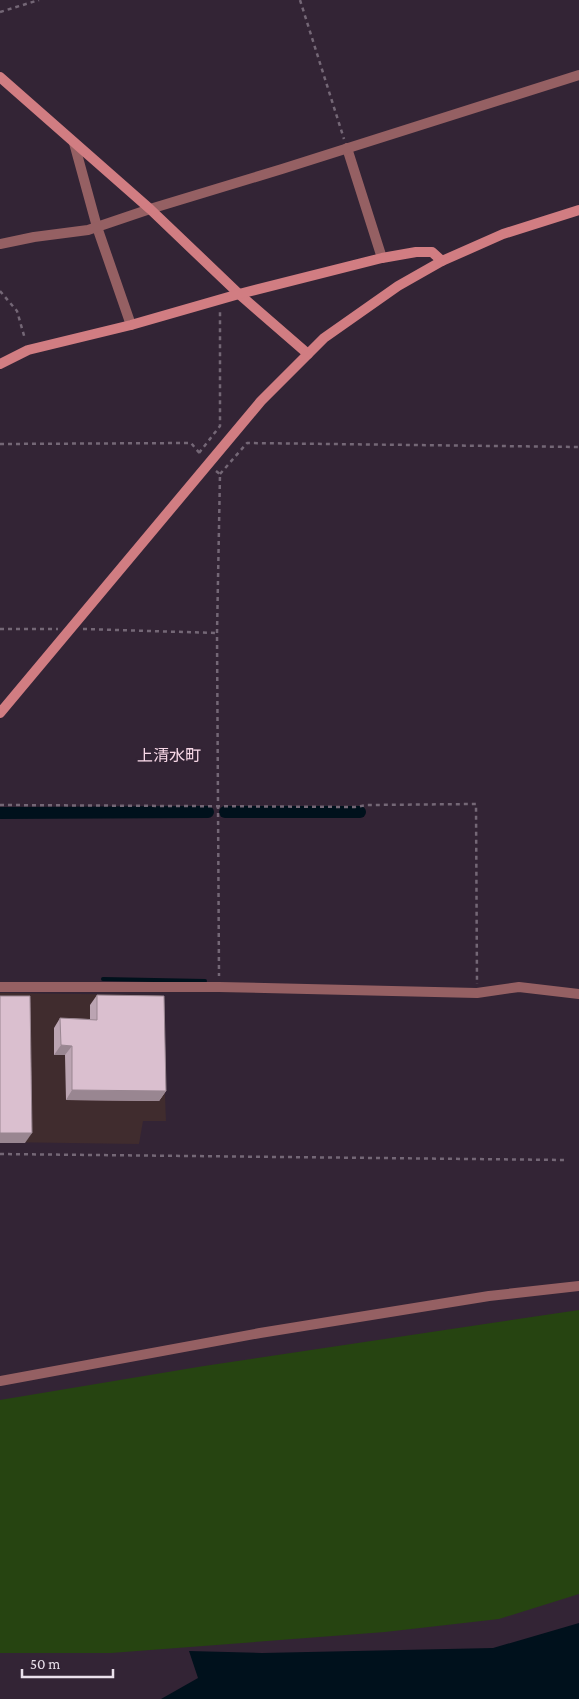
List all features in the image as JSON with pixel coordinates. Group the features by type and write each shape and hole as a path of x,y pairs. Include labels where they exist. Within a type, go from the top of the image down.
{"street":[{"path":"0,244 88,230 579,75"},
{"path":"0,76 150,209 239,294 308,354"},
{"path":"74,143 97,227 131,325"},
{"path":"346,148 382,258"},
{"path":"0,713 261,401 324,338 398,286 442,261 503,234 579,210"},
{"path":"0,364 28,350 131,325 220,299 382,258 416,252 432,252 442,261"},
{"path":"0,987 219,987 477,993 519,987 579,994"},
{"path":"0,1381 260,1333 489,1296 579,1286"}],"path":[{"path":"0,12 39,0"},
{"path":"300,0 346,148"},
{"path":"0,291 17,310 28,350"},
{"path":"199,452 220,426 220,299"},
{"path":"0,444 192,443 208,464 220,474"},
{"path":"219,987 217,633 220,474 247,444 579,447"},
{"path":"0,629 70,628 217,633"},
{"path":"0,805 355,807 367,805 476,804 477,993"},
{"path":"0,1154 565,1160"}],"shaded area":[{"path":"0,993 161,995 166,1121 143,1121 139,1144 0,1142"}],"green space":[{"path":"579,1310 579,1594 499,1619 385,1632 111,1653 0,1653 0,1400 204,1366"}],"water":[{"path":"579,1623 579,1699 161,1699 198,1678 189,1651 262,1653 493,1648"}],"building":[{"path":"97,995 164,996 166,1091 72,1090 72,1046 61,1045 60,1018 97,1020"},
{"path":"0,996 30,996 32,1133 0,1133"}],"waterway":[{"path":"0,813 208,812"},
{"path":"225,812 360,812"},
{"path":"103,979 205,981"}],"district":[{"name":"上清水町","path":"169,755"}]}
